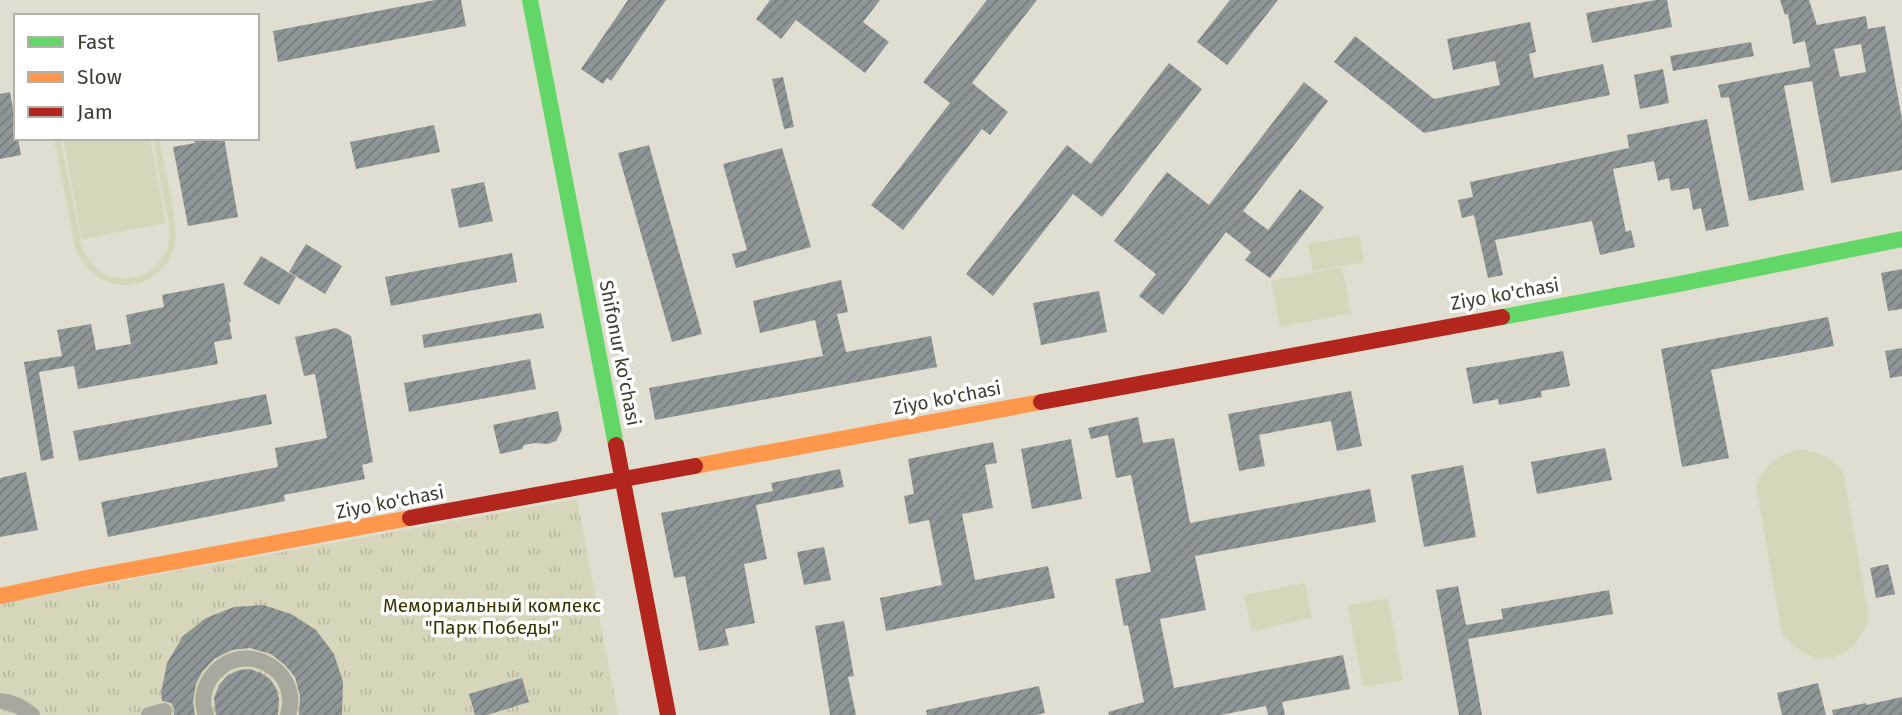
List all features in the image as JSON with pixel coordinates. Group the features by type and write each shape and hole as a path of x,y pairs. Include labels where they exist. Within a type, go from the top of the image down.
{"street":[{"name":"Shifonur ko'chasi","path":"530,0 668,715"},
{"name":"Ziyo ko'chasi","path":"0,596 1684,283 1902,239"},
{"path":"205,715 202,706 207,684 215,672 226,663 239,659 261,661 278,672 290,697 288,715"},
{"path":"0,701 23,708 32,715"}],"green space":[{"path":"54,140 60,140 83,250 102,273 129,278 138,277 153,269 167,248 169,225 153,140 159,140 175,227 173,251 165,266 145,280 121,285 98,277 81,259 75,247"},
{"path":"63,140 150,140 166,223 82,239"},
{"path":"1359,235 1364,262 1313,271 1308,244"},
{"path":"1342,267 1351,313 1280,327 1271,281"},
{"path":"1802,450 1825,456 1843,471 1869,617 1863,633 1854,645 1832,658 1806,654 1782,633 1756,486 1773,461"},
{"name":"Мемориальный комлекс \"Парк Победы\"","path":"577,499 618,715 0,715 0,603"},
{"path":"1305,583 1312,618 1252,631 1244,595"},
{"path":"1388,598 1403,680 1363,687 1348,605"}],"building":[{"path":"435,0 461,0 466,26 278,62 273,31"},
{"path":"628,0 666,0 611,81 607,78 603,84 581,69"},
{"path":"770,0 880,0 863,22 889,42 865,73 796,20 781,39 756,19"},
{"path":"987,0 1037,0 972,83 1008,112 990,135 982,129 903,230 871,205 950,103 923,82"},
{"path":"1230,0 1278,0 1227,65 1197,42"},
{"path":"1667,0 1672,27 1592,43 1586,13"},
{"path":"1780,0 1809,0 1817,25 1866,16 1868,29 1885,26 1902,119 1902,170 1831,183 1812,81 1784,86 1804,190 1749,201 1729,97 1721,98 1718,85 1810,67 1805,41 1793,44 1788,14 1785,15","holes":["1861,44 1866,72 1840,77 1834,49"]},
{"path":"1530,22 1536,52 1529,54 1534,78 1603,64 1610,95 1424,133 1334,62 1355,36 1434,99 1500,85 1495,61 1453,70 1447,39"},
{"path":"1751,42 1754,56 1673,71 1670,56"},
{"path":"1169,63 1202,89 1102,217 1073,194 993,296 966,274 1067,145 1091,164"},
{"path":"1663,69 1669,103 1640,109 1634,75"},
{"path":"783,77 794,127 784,129 772,79"},
{"path":"1304,82 1328,101 1243,211 1268,230 1300,189 1324,207 1270,278 1245,260 1251,252 1226,232 1163,315 1139,296 1156,274 1114,241 1167,172 1209,205"},
{"path":"10,92 14,115 14,140 18,140 21,155 0,159 0,94"},
{"path":"1707,119 1729,226 1706,231 1701,208 1693,210 1689,188 1671,191 1669,178 1658,181 1654,161 1613,169 1626,232 1631,230 1635,247 1600,255 1592,221 1495,240 1503,275 1488,278 1474,215 1462,218 1458,200 1473,197 1470,182 1629,148 1627,135"},
{"path":"434,125 440,152 356,169 350,142"},
{"path":"194,140 224,140 238,217 188,226 173,147 195,143"},
{"path":"649,145 702,334 672,342 618,153"},
{"path":"782,148 811,247 736,268 732,254 747,250 723,164"},
{"path":"484,182 493,221 459,228 451,189"},
{"path":"306,244 342,266 325,294 289,272"},
{"path":"512,253 517,282 391,306 385,277"},
{"path":"261,256 296,277 279,305 243,284"},
{"path":"1902,269 1902,309 1888,311 1881,273"},
{"path":"841,280 848,312 837,314 846,352 931,336 937,367 655,420 649,388 823,356 815,320 760,333 753,301"},
{"path":"224,283 232,339 214,342 218,364 78,389 74,366 39,372 54,458 41,461 24,362 62,356 57,330 91,324 96,350 131,344 126,315 164,307 162,295"},
{"path":"1099,291 1107,332 1041,345 1033,303"},
{"path":"541,313 544,328 424,348 422,335"},
{"path":"1828,317 1834,346 1711,370 1729,458 1682,467 1661,349"},
{"path":"336,328 351,336 373,462 362,465 365,479 284,495 285,501 108,537 101,502 278,467 275,448 327,438 315,374 304,376 295,337"},
{"path":"1902,348 1902,376 1890,378 1885,351"},
{"path":"1563,351 1570,386 1541,391 1542,397 1499,405 1498,399 1473,404 1466,368"},
{"path":"530,359 536,389 409,412 404,383"},
{"path":"1351,391 1362,446 1337,451 1331,421 1259,435 1265,466 1239,471 1228,414"},
{"path":"266,394 272,424 79,461 73,431"},
{"path":"558,411 562,430 556,441 524,445 522,449 500,454 493,425"},
{"path":"1138,417 1143,443 1174,438 1190,523 1370,489 1376,522 1195,556 1206,610 1160,619 1174,688 1343,655 1350,689 1282,702 1285,715 1268,715 1266,706 1221,715 1109,715 1108,712 1144,702 1115,579 1151,572 1131,475 1116,478 1108,435 1091,439 1088,428"},
{"path":"1071,439 1082,499 1032,509 1021,449"},
{"path":"993,442 997,463 985,465 993,508 962,514 975,580 1048,566 1055,598 886,631 880,598 942,585 929,520 909,524 904,496 914,494 908,459"},
{"path":"1605,448 1612,480 1537,494 1531,462"},
{"path":"1463,465 1476,537 1424,547 1411,475"},
{"path":"840,469 844,487 756,505 767,559 744,564 755,623 725,629 729,645 699,651 685,576 674,578 661,513 773,491 771,483"},
{"path":"26,472 38,530 0,537 0,478"},
{"path":"824,547 831,580 804,585 797,552"},
{"path":"1888,564 1895,594 1876,598 1870,568"},
{"path":"1458,586 1466,625 1503,619 1501,609 1609,590 1613,614 1468,639 1482,715 1459,715 1436,590"},
{"path":"263,605 291,614 316,630 334,654 343,682 342,715 299,715 300,696 295,677 271,654 250,648 232,650 214,659 202,672 196,684 193,701 195,715 174,715 174,708 171,703 162,701 161,693 167,663 183,636 206,618 234,607"},
{"path":"844,621 854,676 848,677 856,715 830,715 815,626"},
{"path":"250,669 270,679 276,688 279,699 278,715 216,715 214,698 219,685 228,675"},
{"path":"522,678 529,702 487,715 475,715 469,694"},
{"path":"1818,683 1826,715 1782,715 1777,693"},
{"path":"1039,686 1045,713 927,715 926,710"},
{"path":"1902,697 1902,715 1833,715 1832,710"}],"traffic: fast":[{"path":"530,0 616,445"},
{"path":"1502,317 1902,239"}],"traffic: slow":[{"path":"695,466 1041,402"},
{"path":"0,596 410,518"}],"traffic: jam":[{"path":"1041,402 1502,317"},
{"path":"616,445 668,715"},
{"path":"410,518 695,466"}]}
